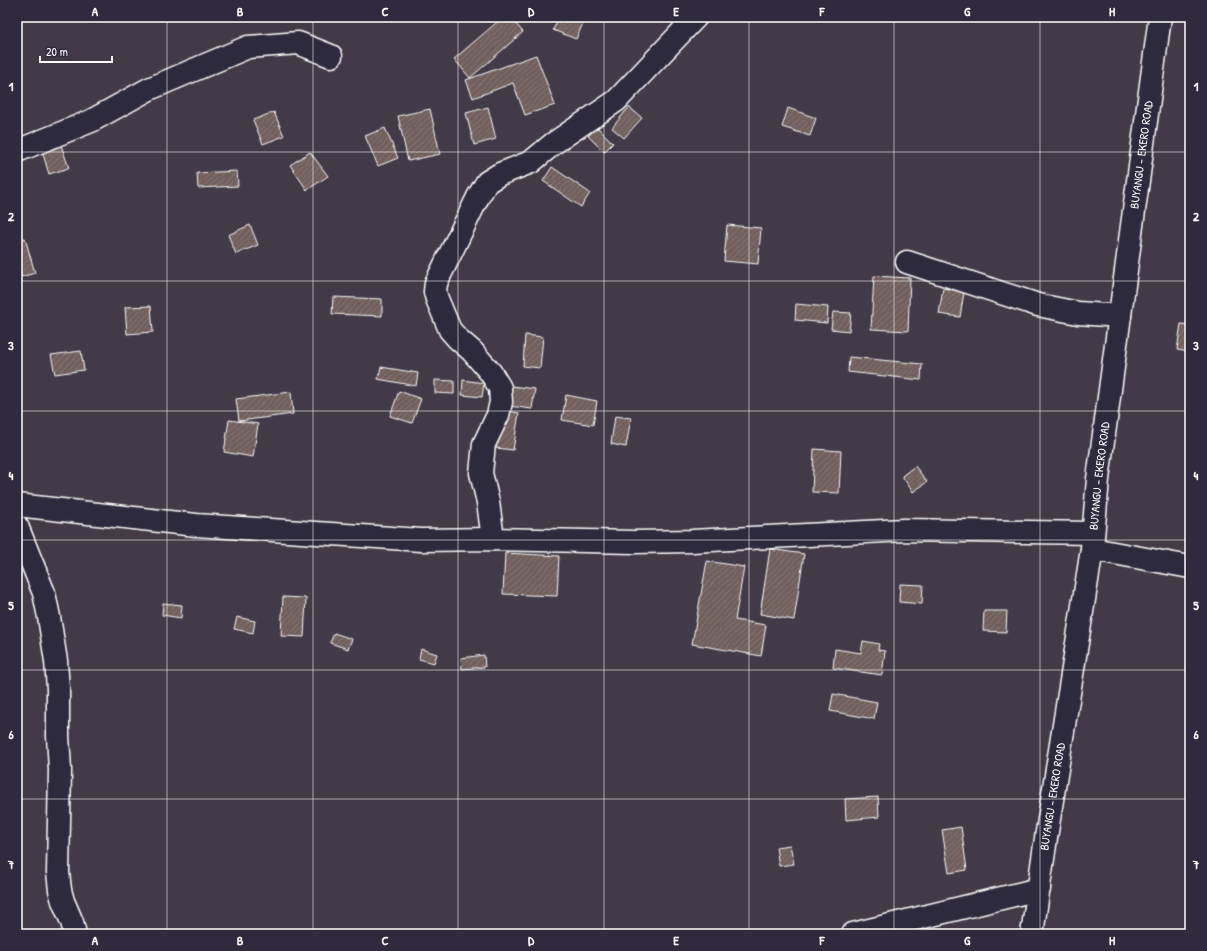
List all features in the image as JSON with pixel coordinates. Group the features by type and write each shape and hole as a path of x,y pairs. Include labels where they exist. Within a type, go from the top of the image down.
{"street":[{"path":"493,539 488,502 481,473 484,444 498,414 501,402 500,388 491,373 472,351 450,330 437,299 435,292 436,283 478,197 487,182 500,174 531,162 554,143 616,100 696,17"},
{"name":"BUYANGU - EKERO ROAD","path":"1032,934 1093,541 1098,479 1160,17"},
{"path":"17,151 90,121 149,89 248,48 298,43 331,56"},
{"path":"907,262 1038,305 1078,313 1120,316"},
{"path":"17,505 204,526 421,540 493,539 634,542 692,541 904,530 1093,541 1190,567"},
{"path":"17,526 44,594 56,661 60,770 58,872 63,901 72,922 75,934"},
{"path":"853,934 1038,889"}],"building":[{"path":"503,17 510,17 523,32 470,78 454,59"},
{"path":"559,17 573,17 584,21 576,39 553,30"},
{"path":"536,55 555,105 525,115 513,83 473,98 466,80"},
{"path":"488,107 496,139 474,145 466,113"},
{"path":"629,107 642,118 624,138 612,128"},
{"path":"788,108 816,118 810,136 782,127"},
{"path":"430,109 440,154 408,161 398,116"},
{"path":"274,112 284,136 263,144 253,120"},
{"path":"597,127 613,143 604,152 588,136"},
{"path":"385,128 398,158 378,166 365,136"},
{"path":"61,145 69,168 49,174 42,151"},
{"path":"310,152 328,176 307,190 290,165"},
{"path":"552,167 590,193 581,207 543,181"},
{"path":"237,171 238,186 198,188 197,173"},
{"path":"250,225 258,245 236,254 228,235"},
{"path":"727,225 761,228 758,264 724,261"},
{"path":"25,238 35,273 21,277 17,264 17,240"},
{"path":"874,276 910,278 908,331 871,329"},
{"path":"943,288 964,292 960,317 939,314"},
{"path":"333,297 382,299 382,316 332,314"},
{"path":"796,304 828,307 827,323 795,320"},
{"path":"151,306 153,332 127,334 125,307"},
{"path":"833,312 851,313 849,331 831,329"},
{"path":"1181,324 1190,325 1190,352 1177,350"},
{"path":"525,335 543,337 540,368 523,366"},
{"path":"81,351 84,370 55,374 51,355"},
{"path":"849,357 922,364 921,380 848,372"},
{"path":"381,367 418,373 416,386 378,379"},
{"path":"435,380 454,381 454,394 435,393"},
{"path":"463,380 484,383 482,397 462,395"},
{"path":"511,386 535,389 532,409 509,406"},
{"path":"399,391 421,399 412,423 390,416"},
{"path":"291,392 293,414 239,421 236,399"},
{"path":"566,395 597,401 593,425 562,420"},
{"path":"502,410 519,413 513,450 496,448"},
{"path":"615,416 631,418 626,447 611,444"},
{"path":"229,420 258,424 253,457 224,452"},
{"path":"814,449 841,451 839,493 812,492"},
{"path":"915,466 927,482 913,492 902,476"},
{"path":"770,549 804,554 794,620 760,614"},
{"path":"505,553 559,556 557,596 503,594"},
{"path":"707,561 744,567 735,620 766,625 761,656 692,644"},
{"path":"900,584 923,585 922,604 899,602"},
{"path":"283,597 306,598 304,637 281,636"},
{"path":"163,603 182,605 181,618 162,615"},
{"path":"984,611 1007,611 1006,632 983,631"},
{"path":"237,617 255,621 253,633 234,629"},
{"path":"334,633 352,639 348,649 330,643"},
{"path":"863,641 879,644 878,650 885,651 882,675 833,668 835,649 861,653"},
{"path":"421,649 437,654 434,663 419,659"},
{"path":"484,655 485,667 462,669 461,658"},
{"path":"833,694 877,702 874,719 830,711"},
{"path":"878,797 879,817 846,820 845,799"},
{"path":"961,827 967,870 949,873 942,830"},
{"path":"790,845 794,864 779,866 776,847"}]}
